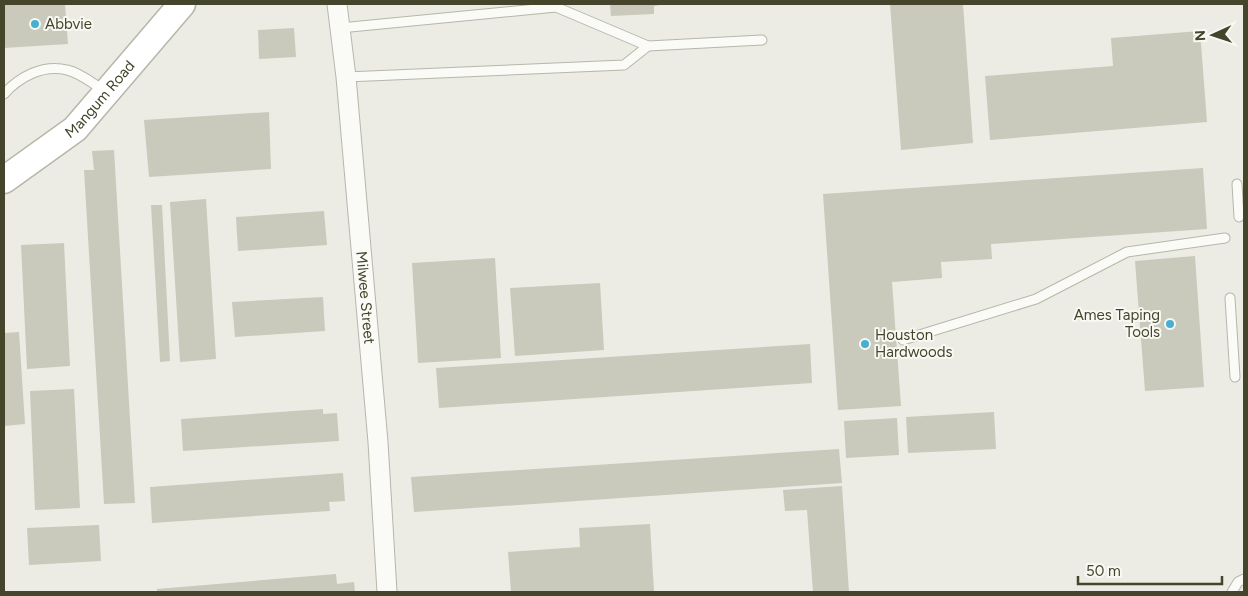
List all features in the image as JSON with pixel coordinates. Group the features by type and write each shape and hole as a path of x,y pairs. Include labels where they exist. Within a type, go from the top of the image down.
{"street":[{"name":"Mangum Road","path":"5,176 75,130 182,4"},
{"name":"Milwee Street","path":"337,4 346,77 378,442 387,592"}],"lane":[{"path":"340,28 556,5 648,46 762,40"},
{"path":"346,77 624,65 648,46"},
{"path":"4,94 13,84 30,73 66,70 79,74 107,92"},
{"path":"1236,184 1239,217"},
{"path":"903,340 1036,298 1127,252 1225,238"},
{"path":"1230,298 1236,377"},
{"path":"1232,592 1238,582 1244,579"}],"building":[{"name":"Abbvie","path":"4,4 65,4 68,44 4,48"},
{"path":"610,4 660,5 654,6 654,14 611,16"},
{"path":"890,4 963,4 973,143 901,150"},
{"path":"294,28 296,57 259,59 258,30"},
{"path":"1200,31 1207,122 990,140 985,76 1113,66 1111,38"},
{"path":"269,112 271,169 149,177 144,120"},
{"path":"114,150 135,503 104,504 84,170 94,170 92,151"},
{"name":"Houston Hardwoods","path":"1203,168 1207,229 991,244 992,259 941,262 942,278 892,282 901,406 838,410 823,194"},
{"path":"206,199 216,359 180,362 170,202"},
{"path":"151,205 162,205 170,361 160,362"},
{"path":"324,211 327,245 238,251 236,217"},
{"path":"64,243 70,366 27,369 21,245"},
{"name":"Ames Taping Tools","path":"1195,256 1204,387 1145,391 1135,261"},
{"path":"495,258 501,358 418,363 412,263"},
{"path":"600,283 604,350 515,356 510,288"},
{"path":"323,297 325,331 235,337 232,302"},
{"path":"19,332 25,424 4,426 4,333"},
{"path":"810,344 812,383 439,408 436,368"},
{"path":"74,389 80,508 35,510 30,391"},
{"path":"323,409 323,414 337,413 339,441 183,451 181,419"},
{"path":"994,412 996,449 908,453 906,417"},
{"path":"897,418 899,455 846,458 844,421"},
{"path":"839,449 842,483 414,512 411,477"},
{"path":"343,473 345,501 329,502 330,511 152,523 150,487"},
{"path":"842,486 849,592 813,592 807,510 785,511 783,490"},
{"path":"650,524 654,592 511,592 508,552 580,547 579,528"},
{"path":"99,525 101,561 29,565 27,528"},
{"path":"336,574 337,584 354,582 355,592 157,592 157,589"}],"place":[{"name":"Abbvie","path":"35,24"},
{"name":"Ames Taping Tools","path":"1170,324"},
{"name":"Houston Hardwoods","path":"865,344"}]}
